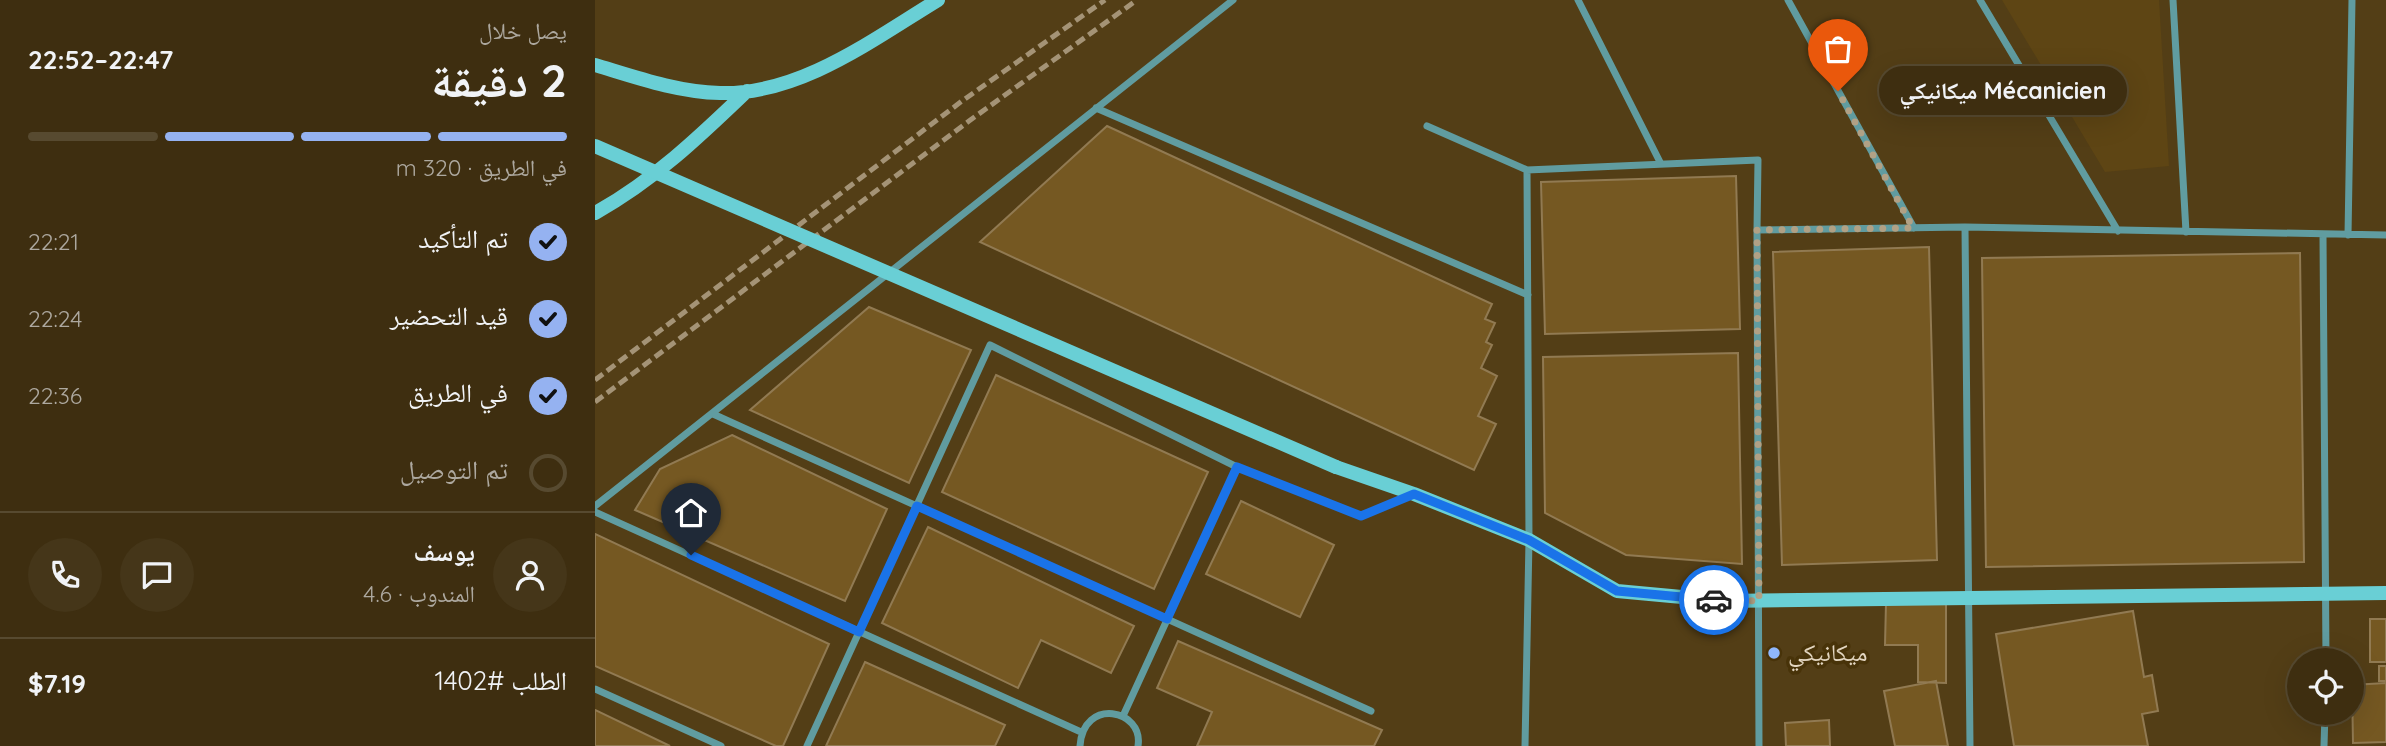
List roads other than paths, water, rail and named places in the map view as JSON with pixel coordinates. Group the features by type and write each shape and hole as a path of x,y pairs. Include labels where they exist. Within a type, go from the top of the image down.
{"main road":[{"path":"595,65 679,88 719,93 763,90 810,74 868,43 938,0"},
{"path":"595,213 620,200 662,170 747,91"},
{"path":"595,146 1336,467 1414,494 1529,540 1617,591 1725,601 2386,593"}],"street":[{"path":"595,506 1233,0"},
{"path":"1578,0 1661,164"},
{"path":"1788,0 1913,228"},
{"path":"1980,0 2118,231"},
{"path":"2173,0 2186,232"},
{"path":"2348,235 2352,0"},
{"path":"1096,108 1528,295"},
{"path":"1426,126 1527,170 1758,160 1759,746"},
{"path":"1525,746 1529,540 1527,170"},
{"path":"1757,230 1965,228 2386,235"},
{"path":"1965,228 1970,746"},
{"path":"2323,235 2326,648"},
{"path":"807,746 990,345 1237,467 1361,516 1414,494"},
{"path":"713,414 1371,711"},
{"path":"1123,716 1237,467"},
{"path":"595,512 1081,732"},
{"path":"595,689 721,746"},
{"path":"1080,746 1081,732 1090,720 1102,714 1115,713 1123,716 1136,729 1138,746"},
{"path":"2324,746 2325,725"}],"railway":[{"path":"595,380 962,101 1105,0"},
{"path":"595,402 969,121 1137,0"}],"place":[{"name":"Mécanicien ميكانيكي","path":"1838,91"},
{"name":"ميكانيكي","path":"1774,653"}]}
